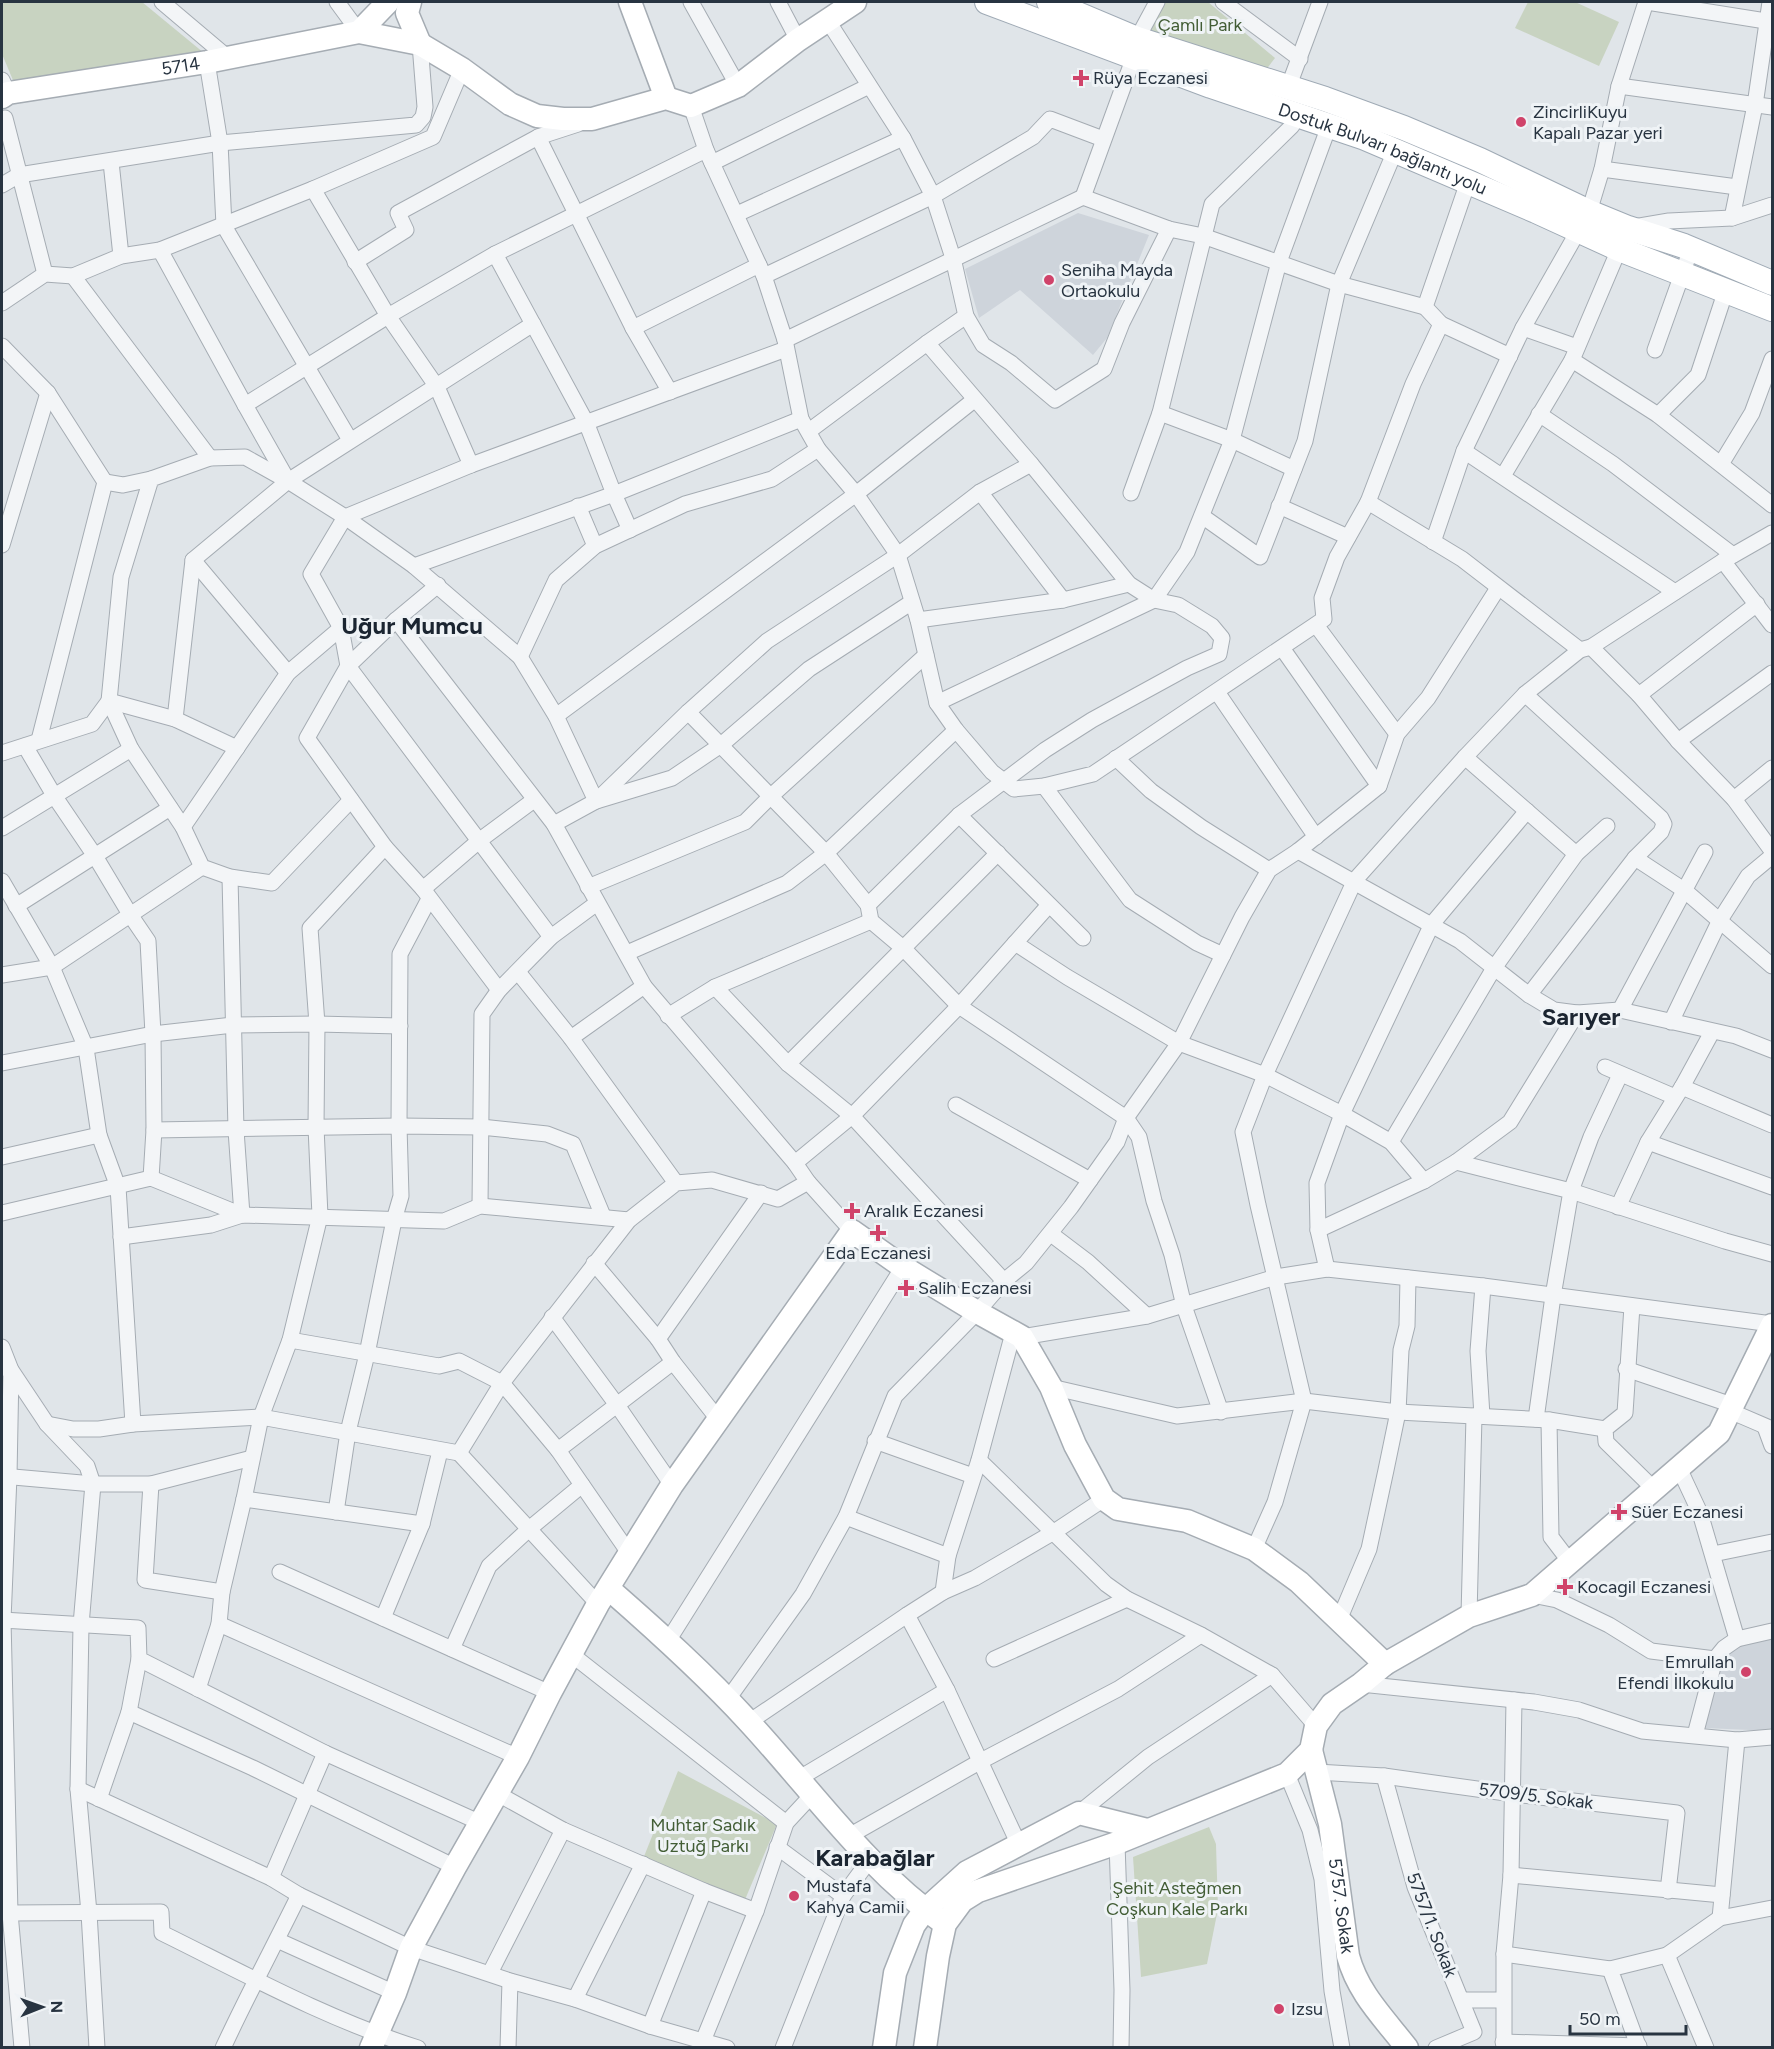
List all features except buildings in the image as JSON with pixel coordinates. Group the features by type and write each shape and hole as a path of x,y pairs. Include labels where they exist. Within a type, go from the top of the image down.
{"main road":[{"path":"359,32 388,2"},
{"path":"410,2 407,13 420,44"},
{"path":"630,2 666,98"},
{"path":"359,32 420,44 462,69 510,104 537,116 592,119 666,98 691,106 738,86 798,40 855,2"},
{"name":"Dostuk Bulvarı bağlantı yolu","path":"987,2 1136,48 1325,99 1480,160 1584,221"},
{"name":"Dostuk Bulvarı bağlantı yolu","path":"1049,2 1211,86 1365,138 1468,182 1584,221 1624,239 1682,273 1773,309"},
{"name":"5714","path":"4,97 217,60 359,32"},
{"name":"Dostuk Bulvarı bağlantı yolu","path":"1624,239 1690,249 1773,283"},
{"path":"374,2041 411,1948 498,1794 571,1653 629,1553 672,1485 852,1231 903,1267 1017,1335 1051,1387 1075,1445 1104,1499 1118,1509 1188,1521 1254,1550 1299,1582 1385,1664"},
{"path":"926,2048 938,1956 945,1924 962,1901 978,1891 1117,1843 1314,1761 1316,1726 1332,1704 1385,1664 1469,1616 1532,1595 1719,1433 1773,1325"},
{"path":"604,1596 668,1641 728,1699 849,1836 925,1910 945,1924"},
{"name":"5757. Sokak","path":"1314,1761 1320,1827 1353,1973 1360,1988 1407,2048"},
{"path":"884,2048 895,1973 914,1925 925,1910 967,1872 1079,1813 1147,1830"}],"street":[{"path":"162,2 217,60 224,226 350,440"},
{"path":"337,2 359,32"},
{"path":"691,2 738,86"},
{"path":"778,2 798,40"},
{"path":"551,937 348,666 341,628 311,574 345,516 471,465 670,392 785,345 953,258 1083,197 1136,48 1156,2"},
{"path":"1223,2 1300,59"},
{"path":"1288,88 1320,2"},
{"path":"1433,542 1464,451 1523,328 1584,221 1602,169 1619,86 1646,2 1771,21"},
{"path":"1732,218 1771,21 1770,2"},
{"path":"828,21 903,138 933,196 953,258 966,316 982,345 1011,363 1056,400 1104,369 1122,323 1168,229"},
{"path":"2,185 19,175 220,143 416,125 423,117 426,107 420,44"},
{"path":"2,303 45,274 73,276 120,256 160,250 314,189 433,137 462,69"},
{"path":"244,405 388,316 495,254 574,213 709,157 869,86"},
{"path":"1619,86 1773,107"},
{"path":"4,97 19,175 45,274"},
{"path":"691,106 709,157 762,270 785,345 805,425 818,449 856,494 898,555 918,620 937,703 956,730 992,772 1014,789 1044,786 1093,774 1324,619 1322,598 1337,557 1368,502 1413,384 1441,324"},
{"path":"355,262 406,230 398,213 538,137 592,119"},
{"path":"633,328 933,196 1034,137 1050,119 1103,140"},
{"path":"1131,493 1160,413 1212,204 1292,126"},
{"path":"937,703 1154,600 1188,552 1232,440 1279,262 1329,126"},
{"path":"538,137 633,328 670,392"},
{"path":"737,214 903,138"},
{"path":"1202,516 1260,557 1305,441 1339,285 1395,151"},
{"path":"111,162 120,256"},
{"path":"1602,169 1737,187"},
{"path":"1425,307 1468,182"},
{"path":"314,189 388,316 437,387 471,465"},
{"path":"1083,197 1168,229 1203,236 1339,285 1425,307 1441,324 1510,356"},
{"path":"1503,476 1574,354 1624,239 1669,222 1732,218 1773,205"},
{"path":"1655,350 1690,249"},
{"path":"160,250 288,481"},
{"path":"495,254 586,422 630,530"},
{"path":"73,276 210,458"},
{"path":"1658,415 1698,375 1726,290"},
{"path":"414,566 805,425 966,316"},
{"path":"175,719 193,560 288,481 533,324"},
{"path":"1523,328 1574,354 1658,415 1773,505"},
{"path":"868,904 959,815 1045,750 1092,720 1187,668 1219,654 1222,638 1212,626 1178,605 1154,600 1129,585 1031,464 927,343"},
{"path":"2,346 48,393 105,482 32,743 55,797 148,941 153,1034 154,1130 151,1178"},
{"path":"1721,464 1752,413 1773,359"},
{"path":"2,545 48,393"},
{"path":"556,716 856,494 974,400"},
{"path":"1160,413 1232,440 1294,469"},
{"path":"1539,414 1613,464 1728,558 1773,625"},
{"path":"520,657 556,580 595,546 685,504 772,479 818,449"},
{"path":"1464,451 1675,592"},
{"path":"105,482 123,484 151,479 210,458 245,457 345,516 438,585 520,657 556,716 596,801"},
{"path":"596,801 688,712 767,641 898,555 980,492 1031,464"},
{"path":"151,479 121,577 109,701 131,749 183,827 202,867 230,877 272,883 351,800"},
{"path":"980,492 1063,600"},
{"path":"1368,502 1462,559 1498,588 1586,649 1639,695 1678,741 1734,799 1773,851"},
{"path":"578,506 595,546"},
{"path":"1279,506 1348,537"},
{"path":"1254,1550 1275,1502 1304,1401 1243,1132 1265,1075 1355,880 1525,694 1586,649 1728,558 1773,533"},
{"path":"193,560 288,673"},
{"path":"438,585 396,620 348,666 307,738 385,847 426,894 498,990"},
{"path":"918,620 1063,600 1129,585"},
{"path":"728,1699 802,1594 846,1517 895,1396 1004,1281 1026,1263 1051,1234 1117,1142 1126,1118 1179,1043 1269,870 1298,851 1378,786 1397,734 1428,698 1498,588"},
{"path":"554,824 596,801 672,778 721,745 809,669 912,602"},
{"path":"1639,695 1757,604"},
{"path":"396,620 554,824 644,986 795,1163 808,1182 852,1231"},
{"path":"1316,625 1397,734"},
{"path":"183,827 288,673 341,628"},
{"path":"1282,648 1378,786"},
{"path":"588,887 745,822 926,655"},
{"path":"1678,741 1773,674"},
{"path":"1216,692 1316,837"},
{"path":"1525,694 1661,818 1664,825 1661,832 1635,858 1529,995"},
{"path":"109,701 175,719 237,748"},
{"path":"2,753 92,724 109,701"},
{"path":"688,712 826,853 868,904 871,921 903,948 959,1006 1126,1118 1139,1137 1154,1201 1172,1255 1184,1306 1221,1412"},
{"path":"627,953 787,883 826,853 956,730"},
{"path":"2,828 131,749"},
{"path":"1465,757 1576,854"},
{"path":"1116,758 1160,797 1269,870"},
{"path":"1734,799 1773,768"},
{"path":"1044,786 1130,900 1197,942 1223,955"},
{"path":"336,1512 348,1432 401,1196 400,954 426,894 480,840 534,800"},
{"path":"16,906 170,808"},
{"path":"1326,1269 1318,1230 1317,1183 1342,1114 1432,924 1527,811"},
{"path":"959,815 1083,938"},
{"path":"1391,1142 1494,968 1576,854 1607,826"},
{"path":"198,1689 219,1624 222,1592 261,1418 290,1340 320,1216 316,1127 316,1024 310,928 385,847"},
{"path":"1298,851 1355,880 1460,940 1529,995 1554,1010 1577,1014 1620,1010 1736,1036 1773,1050"},
{"path":"1620,1010 1705,852"},
{"path":"788,1064 998,853"},
{"path":"1671,1022 1720,920 1748,876 1773,856"},
{"path":"1635,858 1684,890 1773,966"},
{"path":"2,975 52,966 202,867"},
{"path":"230,877 236,1130 242,1215"},
{"path":"2,881 52,966 86,1048 99,1135 118,1187 133,1424"},
{"path":"480,1206 482,1014 498,990 551,937 597,903"},
{"path":"795,1163 852,1116 959,1006 1049,905"},
{"path":"668,1016 715,987 871,921"},
{"path":"1015,943 1067,977 1179,1043 1265,1075 1391,1142 1424,1181"},
{"path":"518,972 571,1038 676,1183"},
{"path":"571,1038 644,986"},
{"path":"715,987 788,1064 852,1116 1004,1281"},
{"path":"1318,1230 1424,1181 1456,1162 1510,1122 1577,1014"},
{"path":"2,1063 153,1034 233,1025 400,1026"},
{"path":"1618,1208 1648,1142 1712,1032"},
{"path":"1605,1067 1620,1075 1678,1092 1773,1125"},
{"path":"1570,1562 1551,1537 1542,1420 1553,1296 1571,1191 1591,1137 1620,1075"},
{"path":"956,1105 1090,1180"},
{"path":"154,1130 399,1126 482,1127 547,1134 573,1144 603,1216"},
{"path":"2,1157 99,1135"},
{"path":"1648,1142 1773,1187"},
{"path":"1456,1162 1571,1191 1618,1208 1773,1254"},
{"path":"2,1213 151,1178 242,1215"},
{"path":"459,1454 502,1383 628,1220 676,1183 712,1180 778,1199 808,1182"},
{"path":"658,1339 761,1193"},
{"path":"121,1237 211,1225 242,1215 444,1221 480,1206 628,1220"},
{"path":"1051,1234 1088,1262 1147,1316"},
{"path":"594,1263 658,1339 672,1362 718,1419"},
{"path":"668,1641 903,1267"},
{"path":"943,1592 948,1556 1017,1335 1147,1316 1276,1277 1326,1269 1483,1286 1773,1325"},
{"path":"1339,1620 1369,1549 1398,1412 1401,1350 1407,1326 1408,1278"},
{"path":"1469,1616 1478,1416 1478,1351 1483,1286"},
{"path":"1051,1387 1177,1416 1304,1401 1398,1412 1542,1420 1605,1429 1624,1413 1632,1306"},
{"path":"552,1317 672,1485"},
{"path":"290,1340 439,1366 459,1361 502,1383 558,1450 629,1553"},
{"path":"2,1347 6,1370 2,1620 10,1913 22,2048"},
{"path":"558,1450 672,1362"},
{"path":"1626,1369 1731,1408 1769,1428 1773,1446"},
{"path":"6,1370 47,1424 87,1466 93,1484 81,1625 78,1788 89,1913 97,2048"},
{"path":"47,1424 73,1429 99,1429 133,1424 261,1418 459,1454 529,1529 604,1596"},
{"path":"1605,1429 1606,1442 1654,1489"},
{"path":"875,1441 973,1476"},
{"path":"383,1618 422,1524 440,1451"},
{"path":"5,1476 93,1484 152,1484 252,1458"},
{"path":"979,1460 1106,1584 1127,1599 1201,1635 1272,1675 1316,1726"},
{"path":"1679,1468 1700,1513 1737,1639"},
{"path":"152,1484 145,1580 222,1592"},
{"path":"452,1649 489,1566 582,1485"},
{"path":"244,1499 422,1524"},
{"path":"749,1722 943,1592 975,1578 1054,1532 1104,1499"},
{"path":"846,1517 948,1556"},
{"path":"1713,1554 1773,1542"},
{"path":"280,1572 550,1693"},
{"path":"1532,1595 1557,1600 1609,1625 1651,1651 1715,1659"},
{"path":"994,1659 1127,1599"},
{"path":"907,1615 947,1690 1019,1845"},
{"path":"2,1620 138,1628 139,1659 129,1712 99,1799"},
{"path":"219,1624 518,1757"},
{"path":"1695,1736 1715,1659 1724,1648 1737,1639 1773,1631"},
{"path":"849,1836 981,1761 1118,1689 1201,1635"},
{"path":"571,1653 786,1823"},
{"path":"139,1659 325,1753 481,1823"},
{"path":"1079,1813 1148,1757 1272,1675"},
{"path":"1361,1684 1514,1700 1579,1710 1642,1731 1737,1740 1773,1737"},
{"path":"703,2041 756,1911 786,1823 805,1787 947,1690"},
{"path":"1514,1700 1511,1875 1504,1954 1504,2045 1639,2047 1610,1969"},
{"path":"129,1712 253,1768 455,1867"},
{"path":"1720,1918 1737,1740"},
{"path":"271,1878 325,1753"},
{"name":"5709/5. Sokak","path":"1314,1761 1383,1776 1677,1813 1668,1891"},
{"path":"1287,1774 1320,1827 1331,1980 1342,2048"},
{"name":"5757/1. Sokak","path":"1383,1776 1415,1887 1474,2032 1436,2048"},
{"path":"78,1788 271,1878 299,1895 411,1948 510,1981 575,1999 650,2026 728,2048"},
{"path":"498,1794 563,1830 756,1911"},
{"path":"490,1973 563,1830"},
{"path":"1117,1843 1122,1990 1120,2048"},
{"path":"777,1847 843,1896"},
{"path":"783,2048 843,1896 871,1858"},
{"path":"575,1999 643,1864"},
{"path":"1511,1875 1722,1895"},
{"path":"650,2026 704,1891"},
{"path":"223,2048 255,1979 278,1940 299,1895"},
{"path":"1504,1954 1610,1969 1667,1955 1720,1918 1773,1908"},
{"path":"10,1913 161,1912 162,1933 374,2041 418,2048"},
{"path":"278,1940 395,1993"},
{"path":"1667,1955 1706,2048"},
{"path":"508,2048 510,1981"},
{"path":"1462,2000 1503,2000"}],"shaded area":[{"name":"Seniha Mayda Ortaokulu","path":"1078,213 1149,235 1107,338 1093,355 1020,290 979,318 965,269"},
{"name":"Emrullah Efendi İlkokulu","path":"1772,1637 1772,1731 1705,1728 1724,1656 1747,1641"}],"green space":[{"path":"2,2 142,2 204,53 15,85 2,54"},
{"name":"Çamlı Park","path":"1160,2 1208,2 1275,58 1262,75 1147,30"},
{"path":"1528,2 1575,2 1619,22 1599,66 1515,28"},
{"name":"Muhtar Sadık Uztuğ Parkı","path":"678,1771 777,1824 744,1902 643,1859"},
{"name":"Şehit Asteğmen Coşkun Kale Parkı","path":"1209,1827 1216,1844 1218,1909 1207,1964 1141,1977 1133,1857"}],"place":[{"name":"Rüya Eczanesi","path":"1081,78"},
{"name":"ZincirliKuyu Kapalı Pazar yeri","path":"1521,122"},
{"name":"Seniha Mayda Ortaokulu","path":"1049,280"},
{"name":"Aralık Eczanesi","path":"852,1211"},
{"name":"Eda Eczanesi","path":"878,1233"},
{"name":"Salih Eczanesi","path":"906,1288"},
{"name":"Süer Eczanesi","path":"1619,1512"},
{"name":"Kocagil Eczanesi","path":"1565,1587"},
{"name":"Emrullah Efendi İlkokulu","path":"1746,1672"},
{"name":"Mustafa Kahya Camii","path":"794,1896"},
{"name":"Izsu","path":"1279,2009"}],"district":[{"name":"Uğur Mumcu","path":"412,626"},
{"name":"Sarıyer","path":"1581,1017"},
{"name":"Karabağlar","path":"875,1858"}]}
